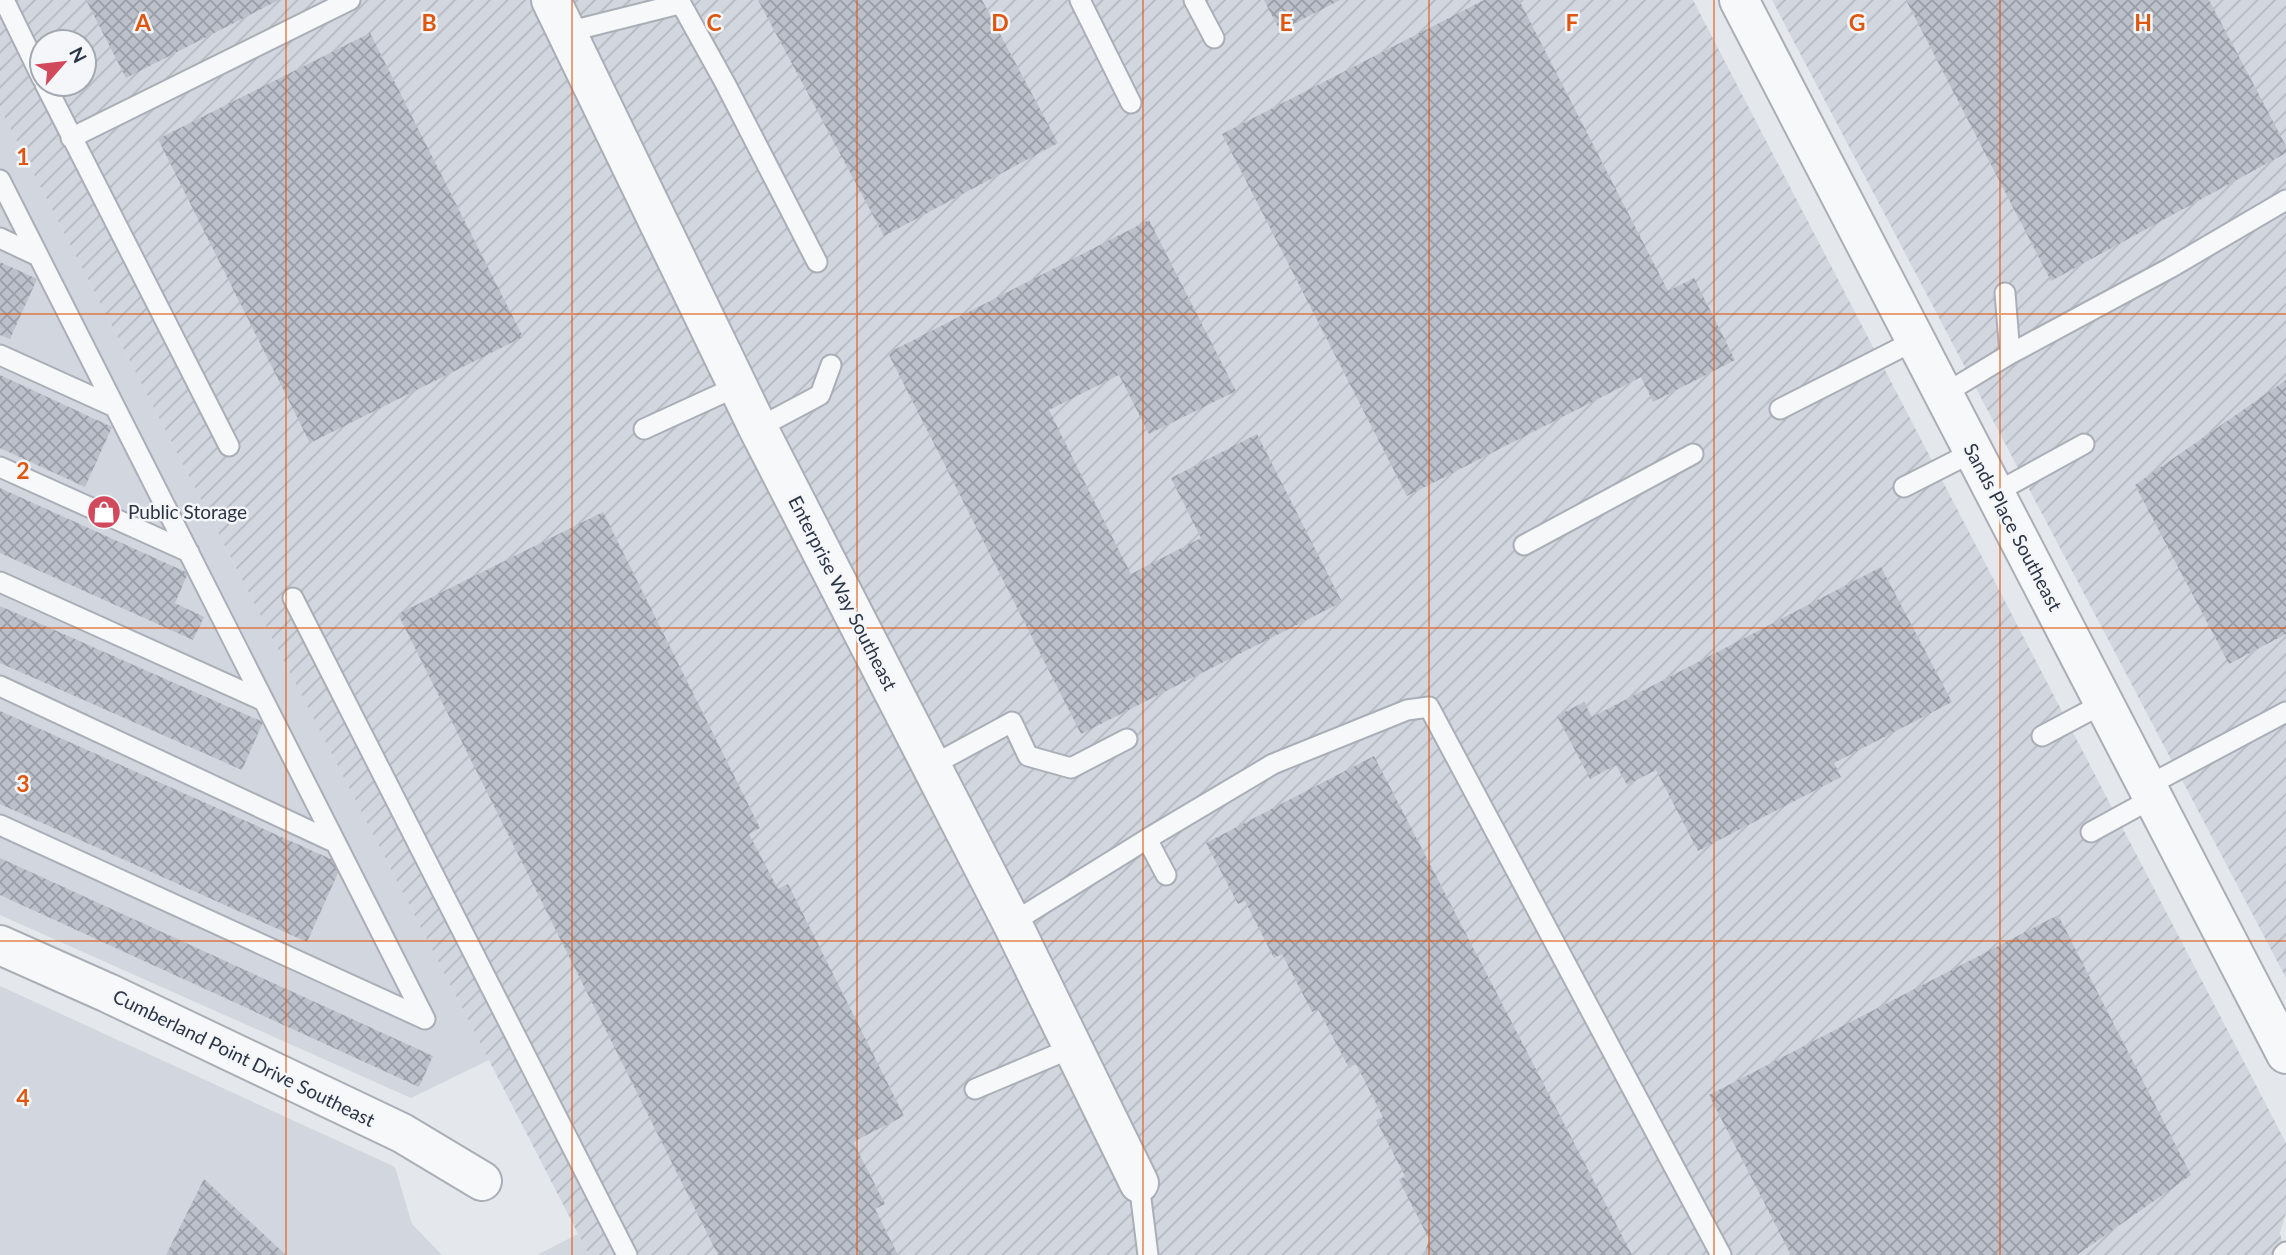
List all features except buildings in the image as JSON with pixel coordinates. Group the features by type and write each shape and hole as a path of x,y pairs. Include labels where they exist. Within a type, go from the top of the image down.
{"street":[{"name":"Sands Place Southeast","path":"1739,0 2286,1054"},
{"name":"Enterprise Way Southeast","path":"559,16 758,428 1012,923 1139,1183"},
{"name":"Cumberland Point Drive Southeast","path":"0,944 402,1133 482,1181"}],"lane":[{"path":"4,0 28,49"},
{"path":"71,138 350,0"},
{"path":"1080,0 1130,103"},
{"path":"1194,0 1213,38"},
{"path":"559,16 679,2 817,262"},
{"path":"52,98 229,446"},
{"path":"0,180 425,1019 0,825"},
{"path":"1944,394 2010,354 2170,268 2286,200"},
{"path":"0,238 38,256"},
{"path":"2005,293 2010,354"},
{"path":"1780,409 1916,340"},
{"path":"0,355 115,407"},
{"path":"758,428 820,395 831,365"},
{"path":"644,429 738,386"},
{"path":"1995,494 2084,444"},
{"path":"1904,487 1973,452"},
{"path":"1524,545 1693,454"},
{"path":"0,467 189,552"},
{"path":"0,582 264,701"},
{"path":"293,598 627,1255"},
{"path":"0,686 336,843"},
{"path":"2042,736 2104,703"},
{"path":"1012,923 1273,764 1407,710 1429,707 1651,1119 1721,1255"},
{"path":"2091,832 2150,792 2286,712"},
{"path":"931,766 1012,722 1028,756 1072,768 1127,739"},
{"path":"1147,839 1166,875"},
{"path":"975,1089 1072,1048"},
{"path":"1139,1183 1148,1255"}],"shaded area":[{"path":"0,0 1693,0 2286,1143 2286,1213 2280,1233 2285,1255 589,1255 0,108"},
{"path":"1772,0 2286,0 2286,978"},
{"name":"Public Storage","path":"0,108 489,1060 411,1098 0,915"},
{"path":"0,986 395,1167 412,1224 442,1255 0,1255"},
{"path":"578,1234 589,1255 537,1255"}],"place":[{"name":"Public Storage","path":"104,512"}]}
